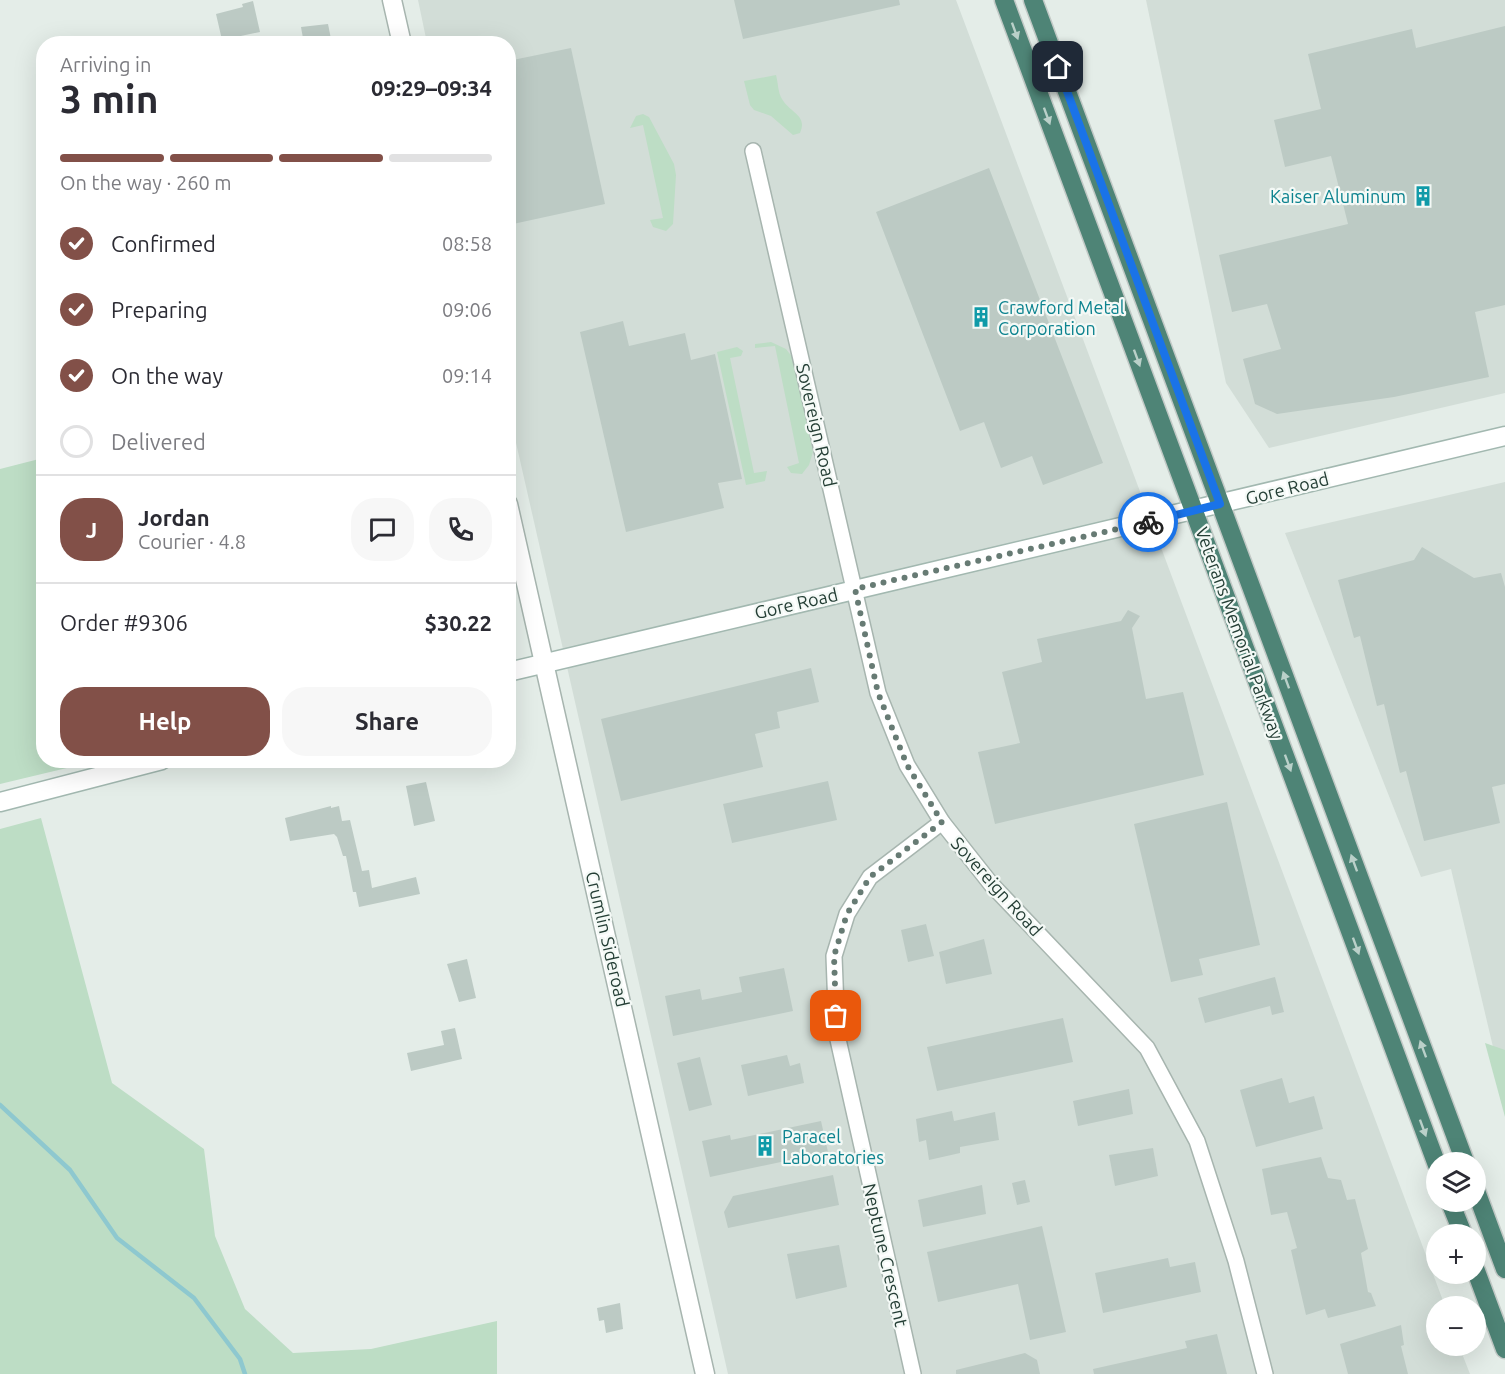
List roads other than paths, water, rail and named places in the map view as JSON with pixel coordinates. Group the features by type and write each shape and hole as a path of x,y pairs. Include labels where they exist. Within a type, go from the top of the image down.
{"highway":[{"name":"Veterans Memorial Parkway","path":"1004,0 1432,1152"},
{"name":"Veterans Memorial Parkway","path":"1033,0 1461,1152"},
{"path":"1484,1212 1505,1269"},
{"path":"1481,1284 1505,1349"}],"main road":[{"path":"392,0 400,36"},
{"name":"Gore Road","path":"516,670 1505,436"},
{"name":"Crumlin Sideroad","path":"516,538 705,1374"},
{"path":"0,802 131,768"}],"street":[{"name":"Sovereign Road","path":"753,151 878,693 907,765 942,822 991,884 1147,1048 1197,1140 1236,1261 1265,1374"},
{"name":"Neptune Crescent","path":"913,1374 837,1035 834,956 847,914 870,877 942,822"}],"waterway":[{"path":"0,1105 70,1170 117,1238 194,1298 240,1359 245,1374"}],"place":[{"name":"Kaiser Aluminum","path":"1423,196"},
{"name":"Crawford Metal Corporation","path":"981,317"},
{"name":"Paracel Laboratories","path":"765,1146"}]}
